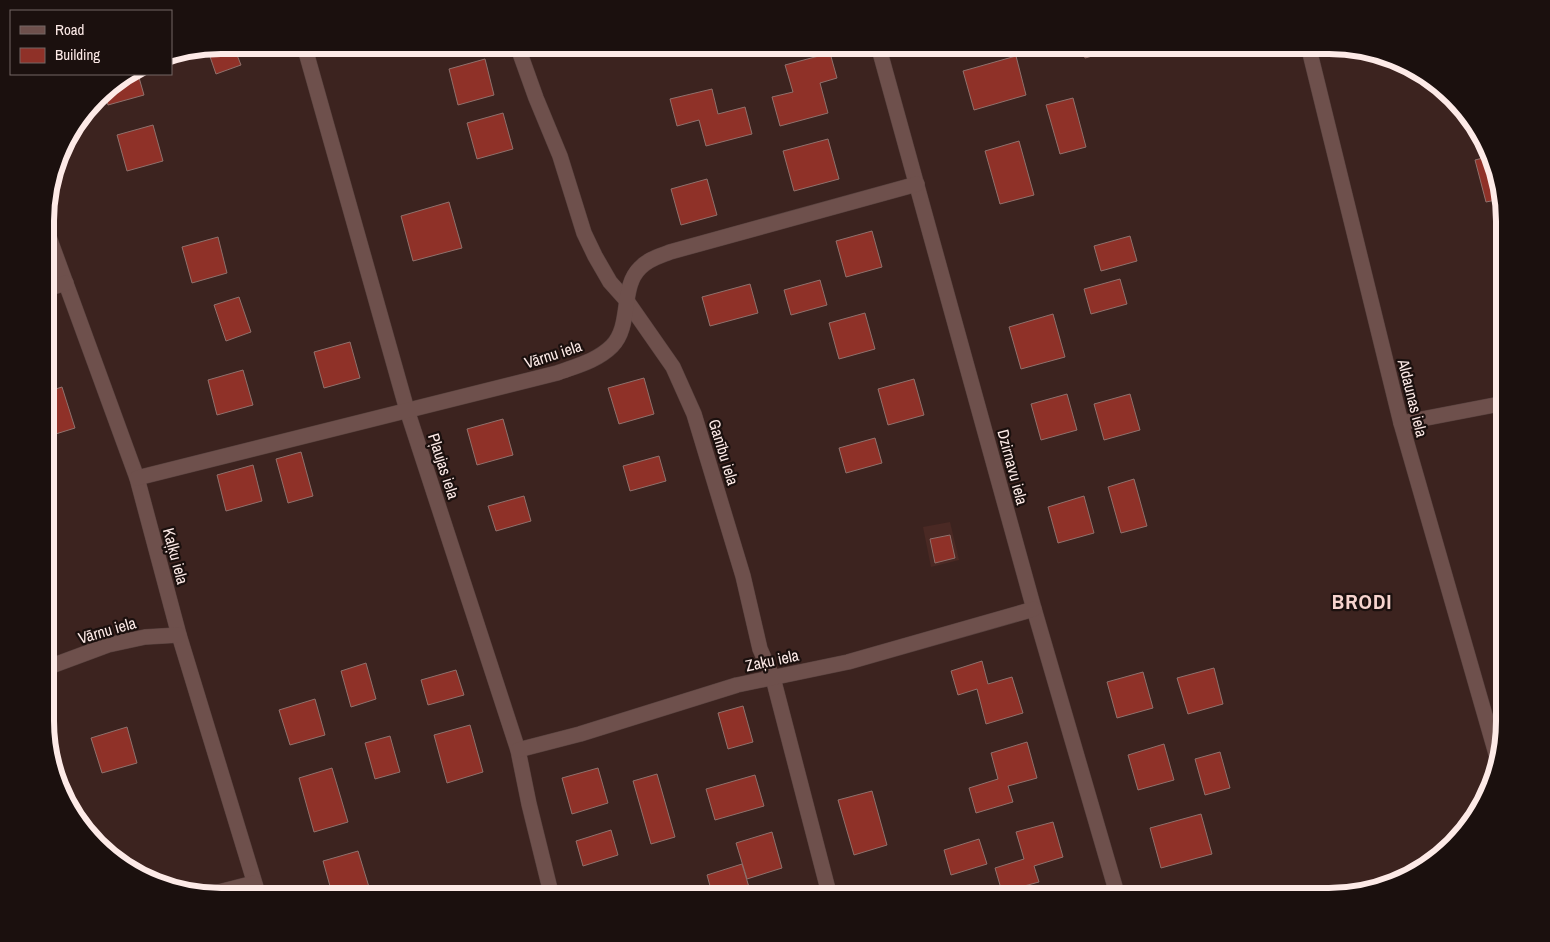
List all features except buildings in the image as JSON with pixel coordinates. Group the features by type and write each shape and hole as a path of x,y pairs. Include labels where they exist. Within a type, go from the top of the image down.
{"street":[{"name":"Pļaujas iela","path":"307,54 407,410 518,750 550,888"},
{"name":"Ganību iela","path":"520,54 560,156 584,233 610,282 627,300 673,367 694,414 743,576 760,649 773,678 828,888"},
{"name":"Dzirnavu iela","path":"881,54 1034,610 1115,888"},
{"name":"Aldaunas iela","path":"1310,54 1401,423 1494,748"},
{"name":"Vārnu iela","path":"137,478 557,373 583,364 601,356 614,344 622,328 632,279 639,268 649,260 670,252 917,184"},
{"name":"Kaļķu iela","path":"54,250 137,478 179,635 256,888"},
{"path":"54,287 66,283"},
{"path":"1401,423 1496,404"},
{"name":"Zaķu iela","path":"518,750 580,734 737,685 848,662 1034,610"},
{"name":"Vārnu iela","path":"54,665 108,645 145,637 179,635"}],"shaded area":[{"path":"950,522 959,560 931,567 923,527"}],"district":[{"name":"BRODI","path":"1362,602"}]}
